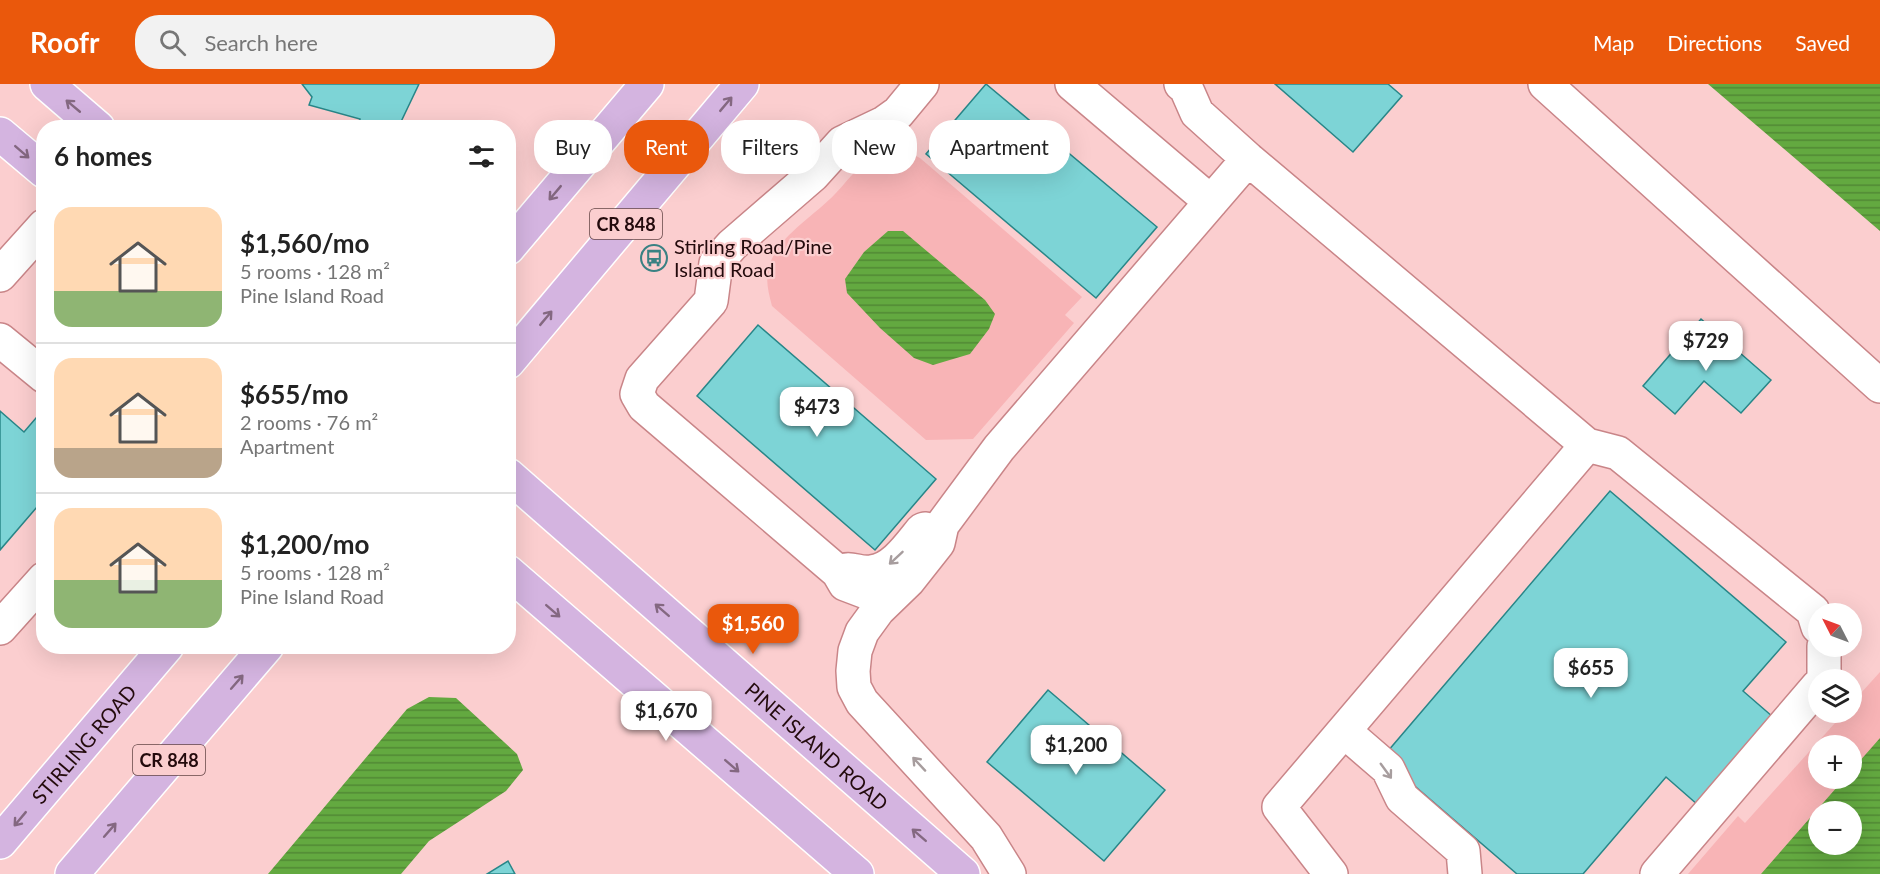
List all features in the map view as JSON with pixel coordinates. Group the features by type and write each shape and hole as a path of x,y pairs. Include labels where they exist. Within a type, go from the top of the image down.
{"main road":[{"path":"47,84 89,120"},
{"path":"516,239 647,84"},
{"name":"CR 848","path":"516,353 742,84"},
{"path":"0,134 36,164"},
{"name":"PINE ISLAND ROAD","path":"516,482 963,874"},
{"path":"516,579 857,874"},
{"name":"STIRLING ROAD","path":"0,842 160,654"},
{"name":"CR 848","path":"72,874 260,654"}],"lane":[{"path":"893,594 874,595 844,584 838,572 644,406 637,394 642,379 711,301 716,262 732,245 813,175 842,143 884,123 898,113 922,84"},
{"path":"1072,84 1211,202"},
{"path":"1182,84 1197,113 1248,159 1587,445 1618,453 1808,607"},
{"path":"1545,84 1880,386"},
{"path":"1008,874 986,837 872,715 854,687 855,651 862,632 878,610 908,581 938,543 942,525 999,448 1248,159"},
{"path":"0,275 36,235"},
{"path":"0,340 36,369"},
{"path":"1331,874 1279,807 1587,445"},
{"path":"838,572 848,568 870,572 881,569 892,563 922,530 942,525"},
{"path":"0,628 36,588"},
{"path":"1657,874 1808,698"},
{"path":"1344,731 1388,769 1402,798 1463,851 1465,874"}],"shaded area":[{"path":"1708,84 1880,84 1880,231"},
{"path":"917,156 929,166 929,174 939,174 1082,297 1065,315 1074,323 973,439 926,440 772,306 767,278 776,252 790,234 839,190 852,174 917,174"},
{"path":"888,231 903,231 985,300 995,314 989,329 970,354 933,365 914,358 880,328 847,293 845,279 864,252"},
{"path":"1880,672 1880,874 1688,874 1738,816 1745,823 1808,753 1808,789 1862,789 1862,735 1824,735 1835,723 1862,723 1862,692"},
{"path":"429,697 456,698 517,754 523,770 506,791 429,841 401,874 268,874 407,709"},
{"path":"1880,738 1880,874 1761,874 1808,820 1808,855 1862,855 1862,801 1825,801 1835,789 1862,789 1862,758"}],"building":[{"path":"302,84 419,84 402,120 360,120 309,105 312,97"},
{"path":"986,84 1029,120 955,120"},
{"path":"1275,84 1388,84 1402,96 1353,152"},
{"path":"1070,154 1157,227 1096,298 950,174 1070,174"},
{"path":"1701,319 1771,380 1741,413 1704,381 1675,414 1643,386"},
{"path":"758,325 936,479 875,550 697,396"},
{"path":"0,411 24,432 36,418 36,508 0,550"},
{"path":"1610,491 1786,642 1743,691 1773,717 1698,805 1666,777 1583,874 1517,874 1382,758"},
{"path":"1048,690 1165,790 1104,861 987,762"},
{"path":"508,861 515,874 487,874"}],"place":[{"name":"Stirling Road/Pine Island Road","path":"654,258"}]}
